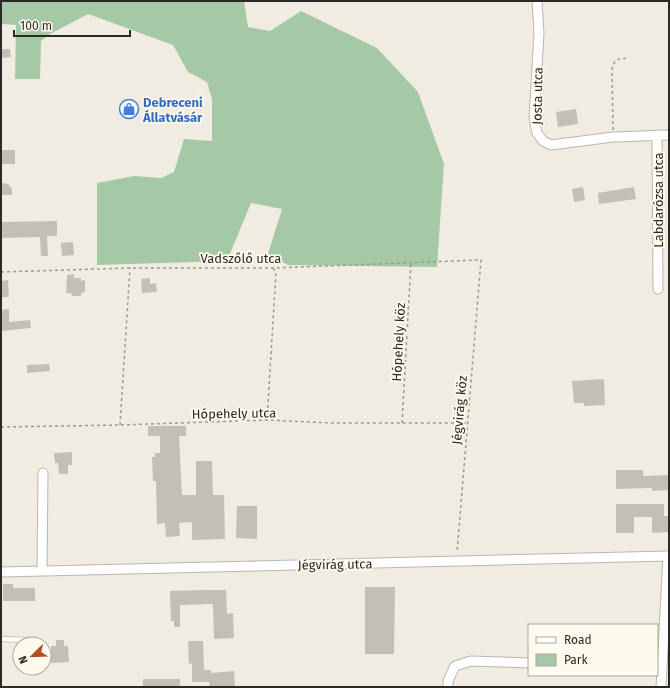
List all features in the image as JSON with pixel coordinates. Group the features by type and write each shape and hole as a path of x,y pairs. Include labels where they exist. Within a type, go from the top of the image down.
{"street":[{"name":"Josta utca","path":"537,1 539,33 534,118 537,133 542,141 551,145 613,137 669,135"},
{"name":"Labdarózsa utca","path":"657,135 658,290"},
{"path":"42,571 43,473"},
{"name":"Jégvirág utca","path":"1,572 669,556"},
{"path":"661,687 659,667 669,556"},
{"path":"448,687 448,681 455,666 472,661 528,663"}],"lane":[{"path":"1,639 12,639"}],"path":[{"path":"613,137 612,69 614,62 618,59 629,58"},
{"name":"Vadszőlő utca","path":"1,272 130,268 273,268 481,260"},
{"name":"Jégvirág köz","path":"457,561 481,260"},
{"name":"Hópehely köz","path":"402,423 411,262"},
{"path":"120,425 130,268"},
{"path":"267,420 276,272 273,268"},
{"name":"Hópehely utca","path":"1,427 267,420 331,423 467,423"}],"green space":[{"path":"1,1 244,1 248,27 270,31 301,11 377,48 418,92 444,164 437,267 288,265 268,254 282,209 251,203 227,261 97,265 97,183 134,176 161,178 174,172 184,139 212,141 212,99 207,82 188,72 173,45 88,14 50,34 41,41 40,79 15,79 16,25 1,24"}],"building":[{"path":"1,49 10,49 11,57 1,58"},
{"path":"576,109 578,124 558,127 556,112"},
{"path":"1,150 15,150 15,164 1,164"},
{"path":"3,183 8,184 12,189 12,195 1,195 1,185"},
{"path":"583,187 585,200 574,202 572,189"},
{"path":"634,187 636,199 599,204 598,193"},
{"path":"57,221 57,236 47,236 48,256 41,256 40,237 1,238 1,222"},
{"path":"73,242 74,255 62,256 61,243"},
{"path":"74,274 74,278 81,278 81,281 85,280 85,292 81,293 81,296 72,296 71,293 66,293 67,275"},
{"path":"150,278 150,284 156,283 157,292 142,293 141,279"},
{"path":"8,280 9,297 1,297 1,281"},
{"path":"9,309 9,322 30,320 31,328 1,331 1,310"},
{"path":"49,364 50,371 27,373 27,365"},
{"path":"604,379 605,405 584,406 584,403 574,403 572,381"},
{"path":"148,426 186,426 186,436 179,436 182,495 196,495 196,461 212,461 213,495 224,495 225,539 192,540 192,522 179,523 180,536 166,537 165,523 157,524 156,481 153,481 152,457 155,457 155,453 160,453 160,436 148,436"},
{"path":"72,452 72,465 68,465 68,474 59,474 58,463 55,463 54,453"},
{"path":"616,470 643,470 643,476 669,475 669,490 652,491 652,488 616,489"},
{"path":"616,504 664,504 664,516 669,516 669,532 652,533 652,517 634,517 634,533 616,533"},
{"path":"237,506 257,506 257,539 236,538"},
{"path":"3,584 13,584 13,588 35,588 35,601 3,601"},
{"path":"365,587 395,587 394,654 365,654"},
{"path":"226,590 227,614 233,613 234,638 214,639 213,604 180,605 180,627 174,627 174,621 171,621 170,591"},
{"path":"56,640 64,640 64,646 68,646 69,662 52,663 52,646 56,646"},
{"path":"188,641 203,641 204,670 211,670 211,673 234,671 235,687 210,687 209,682 192,682 192,663 189,664"},
{"path":"143,679 180,679 180,687 143,687"}],"place":[{"name":"Debreceni Állatvásár","path":"129,109"}]}
